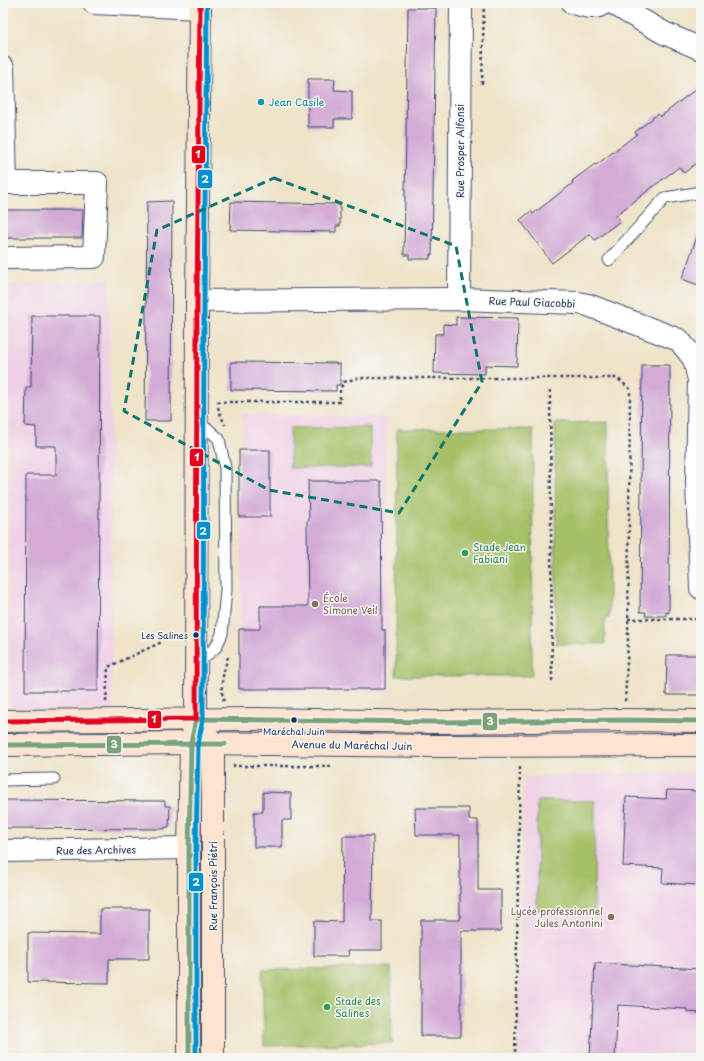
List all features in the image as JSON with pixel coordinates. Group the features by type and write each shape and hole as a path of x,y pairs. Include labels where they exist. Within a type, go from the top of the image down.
{"street":[{"path":"94,3 200,5 197,301 208,396 198,426 196,719 191,743 189,848 189,1058"},
{"name":"Rue Prosper Alfonsi","path":"459,299 461,3"},
{"path":"573,3 589,7 601,6 603,3"},
{"path":"613,3 629,14 664,33 701,49"},
{"path":"3,68 6,183 97,183 94,257 3,258"},
{"name":"Rue Paul Giacobbi","path":"197,301 459,299 578,303 588,305 679,340 694,359 699,380 701,588"},
{"path":"196,719 213,744"},
{"path":"3,720 196,719 435,722 701,720"},
{"name":"Avenue du Maréchal Juin","path":"3,745 191,743 435,746 701,745"},
{"name":"Rue François Piétri","path":"213,744 213,1058"},
{"name":"Rue des Archives","path":"3,851 189,848"}],"lane":[{"path":"609,260 665,198 696,193 701,189"},
{"path":"196,664 216,647 222,634 226,590 225,468 219,439 208,429 198,426"},
{"path":"3,780 54,779"}],"path":[{"path":"208,396 218,402 340,402 340,389 344,382 358,378 617,378 630,389 628,642 624,720"},
{"path":"550,390 552,683"},
{"path":"208,396 218,402"},
{"path":"218,402 218,411 224,421 225,427"},
{"path":"628,619 701,619"},
{"path":"106,720 108,667 162,642"},
{"path":"227,704 222,693 223,672 229,654"},
{"path":"514,1058 520,765"}],"highlighted area":[{"path":"274,178 456,246 482,382 399,513 269,490 124,411 157,230"}],"shaded area":[{"path":"109,280 112,710 9,714 9,285"},
{"name":"École Simone Veil","path":"243,414 386,417 389,692 240,691 242,517 239,517 239,450 242,449"},
{"name":"Lycée professionnel Jules Antonini","path":"701,771 701,1058 518,1058 524,777"}],"green space":[{"path":"608,422 609,618 605,619 605,644 556,644 555,423"},
{"path":"370,427 371,467 290,468 290,428"},
{"name":"Stade Jean Fabiani","path":"397,429 533,429 532,676 396,676"},
{"path":"537,801 595,801 594,911 537,910"},
{"name":"Stade des Salines","path":"391,967 392,1043 264,1046 262,970"}],"building":[{"path":"408,8 436,8 432,255 430,255 430,259 409,259 409,255 404,255"},
{"path":"308,79 335,79 334,90 352,91 352,119 334,119 334,127 308,127"},
{"path":"701,85 701,159 684,173 679,167 616,215 620,221 595,240 590,234 552,263 520,220 531,211 533,214 573,183 572,181 637,134 635,132 658,114 660,117"},
{"path":"172,201 171,421 145,421 147,202"},
{"path":"231,202 337,204 340,205 340,226 336,226 336,232 230,230"},
{"path":"3,210 83,210 82,238 3,238"},
{"path":"699,231 701,231 701,286 682,279"},
{"path":"32,316 100,316 98,691 25,691 26,475 56,475 56,446 36,446 36,427 25,426 26,387 31,387"},
{"path":"456,317 518,318 517,366 485,365 485,374 434,373 435,334 443,334 443,324 456,325"},
{"path":"231,362 336,363 340,364 340,385 336,385 336,391 231,390"},
{"path":"642,365 670,365 669,613 666,612 666,616 645,616 646,612 640,612"},
{"path":"239,450 270,450 270,517 239,517"},
{"path":"308,481 381,481 382,630 385,630 385,689 239,689 239,629 260,629 260,606 308,606"},
{"path":"667,655 701,655 701,695 666,695"},
{"path":"667,790 701,791 701,885 662,883 663,868 623,866 626,797 666,799"},
{"path":"263,792 291,793 291,820 282,820 282,847 254,847 254,812 263,812"},
{"path":"3,800 165,801 165,806 170,806 169,827 165,827 165,829 3,828"},
{"path":"415,808 469,808 469,820 478,820 478,890 501,890 501,931 461,931 461,1036 421,1036 421,920 460,920 460,835 416,835"},
{"path":"343,836 373,836 372,921 382,921 382,950 348,950 349,956 314,956 314,921 342,922"},
{"path":"100,909 149,909 149,959 109,959 109,983 28,982 28,933 100,934"},
{"path":"595,963 701,969 701,1013 687,1012 687,1009 618,1005 615,1058 590,1058"}],"transit line":[{"name":"1","path":"3,721 196,719 197,301 200,3"},
{"name":"2","path":"196,1058 196,848 198,744 203,719 204,301 207,3"},
{"name":"3","path":"189,1058 189,848 191,743 196,719 435,722 624,720 701,721"},
{"name":"3","path":"3,745 225,744"}],"place":[{"name":"Jean Casile","path":"261,102"},
{"name":"Stade Jean Fabiani","path":"465,553"},
{"name":"École Simone Veil","path":"315,604"},
{"name":"Les Salines","path":"196,635"},
{"name":"Maréchal Juin","path":"294,720"},
{"name":"Lycée professionnel Jules Antonini","path":"611,917"},
{"name":"Stade des Salines","path":"327,1007"}]}
